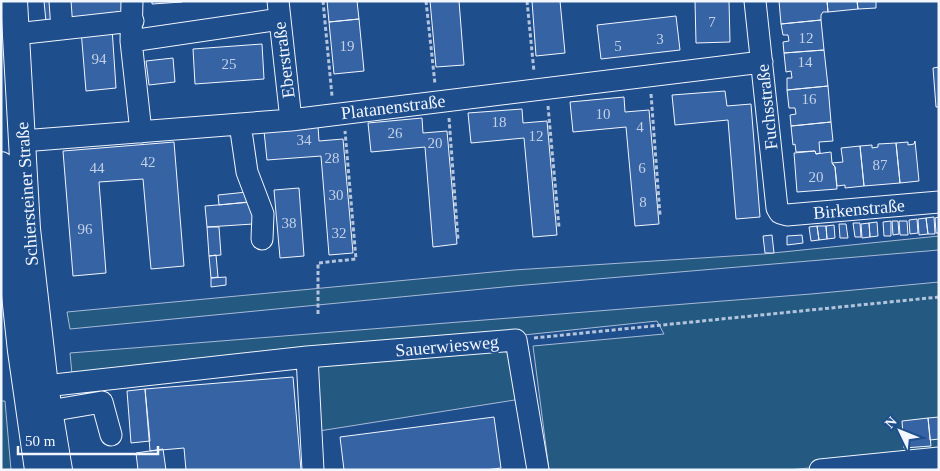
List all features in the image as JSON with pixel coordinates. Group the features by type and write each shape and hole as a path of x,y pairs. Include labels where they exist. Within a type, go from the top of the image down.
{"main road":[{"name":"Schiersteiner Straße","path":"14,1 36,389"},
{"name":"Schiersteiner Straße","path":"1,165 4,233 36,389"},
{"path":"36,389 49,411 59,470"},
{"path":"36,389 38,470"}],"street":[{"path":"60,1 62,29"},
{"name":"Fuchsstraße","path":"755,1 777,208 780,213"},
{"path":"16,34 132,21 279,10"},
{"name":"Eberstraße","path":"279,10 291,120"},
{"path":"132,21 141,132"},
{"name":"Platanenstraße","path":"22,141 291,120 762,62"},
{"path":"240,124 247,172 263,214 262,239"},
{"name":"Birkenstraße","path":"780,213 787,215 939,202"},
{"name":"Sauerwiesweg","path":"36,389 307,357 516,340 538,470"},
{"path":"307,357 313,470"},
{"path":"49,411 102,402 111,435"},
{"path":"820,470 939,458"}],"path":[{"path":"318,314 318,263 356,259 323,1"},
{"path":"426,1 442,101 458,240"},
{"path":"527,1 541,89 559,227"},
{"path":"649,76 660,215"},
{"path":"516,340 939,297"}],"shaded area":[{"path":"939,236 939,250 514,286 70,329 67,312 514,270 763,254"},
{"path":"939,282 939,456 787,470 549,470 533,346 664,334 657,321 514,336 72,374 70,353 811,294"},
{"path":"504,350 511,355 521,399 319,431 317,363"},
{"path":"1,401 5,401 11,470 1,470"}],"building":[{"path":"44,1 123,1 124,15 46,22"},
{"path":"152,1 182,1 182,2 152,4"},
{"path":"327,1 357,1 359,19 329,22"},
{"path":"430,1 459,1 464,65 436,67"},
{"path":"532,1 560,1 565,53 536,56"},
{"path":"695,1 729,1 730,42 696,43"},
{"path":"779,1 827,1 828,12 823,12 821,20 781,24"},
{"path":"827,1 857,1 858,9 828,12"},
{"path":"857,1 876,1 876,8 858,9"},
{"path":"676,16 680,50 601,59 597,25"},
{"path":"359,19 364,71 334,74 329,22"},
{"path":"821,20 824,50 784,53 783,42 789,41 788,35 783,35 781,24"},
{"path":"112,28 116,88 86,91 81,30"},
{"path":"262,44 264,79 195,84 193,49"},
{"path":"824,50 828,86 787,90 787,78 792,78 791,71 786,72 784,53"},
{"path":"173,58 175,82 149,85 146,61"},
{"path":"939,67 939,107 936,107 933,68"},
{"path":"828,86 831,122 791,126 790,115 796,114 795,108 789,108 787,90"},
{"path":"725,91 727,106 751,104 760,217 736,219 728,120 675,125 672,95"},
{"path":"624,97 625,112 649,110 659,224 635,226 626,127 573,132 570,102"},
{"path":"522,109 523,123 547,121 557,235 533,237 524,138 471,143 468,113"},
{"path":"422,118 423,133 447,131 457,244 433,247 425,147 371,152 368,123"},
{"path":"831,122 833,141 819,142 820,153 816,154 815,151 796,152 795,144 793,145 791,126"},
{"path":"318,126 319,141 343,139 353,253 329,255 321,156 267,160 264,131"},
{"path":"915,141 919,181 900,183 896,143 908,142 908,145 914,144"},
{"path":"174,142 184,266 151,269 143,179 99,182 106,273 73,276 63,151"},
{"path":"896,143 900,183 864,186 860,146 872,145 872,148 878,147 878,144"},
{"path":"860,146 864,186 845,188 845,185 837,186 835,167 832,163 843,162 841,148"},
{"path":"815,151 816,154 831,152 832,163 835,167 837,189 797,192 794,153"},
{"path":"299,188 304,256 280,258 274,190"},
{"path":"247,192 248,202 219,205 218,195"},
{"path":"252,202 253,224 207,227 205,206"},
{"path":"934,217 935,234 928,234 926,218"},
{"path":"939,217 939,233 936,233 935,218"},
{"path":"926,218 928,234 919,235 918,219"},
{"path":"917,219 918,233 910,234 909,220"},
{"path":"891,221 891,236 884,236 883,222"},
{"path":"892,221 898,221 899,234 893,235"},
{"path":"899,221 907,221 908,235 900,235"},
{"path":"877,222 878,236 870,237 869,223"},
{"path":"853,223 860,223 861,237 855,237"},
{"path":"869,223 870,237 862,238 861,224"},
{"path":"839,224 846,224 848,238 840,238"},
{"path":"834,225 835,238 827,239 826,226"},
{"path":"817,226 826,226 827,239 819,240"},
{"path":"817,226 819,240 811,241 809,227"},
{"path":"207,227 219,227 221,255 209,256"},
{"path":"772,235 774,253 765,253 763,236"},
{"path":"802,235 803,243 787,245 787,236"},
{"path":"216,255 218,277 211,278 209,256"},
{"path":"226,277 226,285 211,287 211,278"},
{"path":"293,377 301,470 186,470 184,448 150,451 145,389"},
{"path":"145,389 150,441 131,443 127,391"},
{"path":"494,417 501,468 485,470 344,470 340,437"},
{"path":"939,417 939,439 930,440 928,418"},
{"path":"928,418 931,446 904,448 902,421"},
{"path":"163,449 166,470 138,470 136,453"}]}
